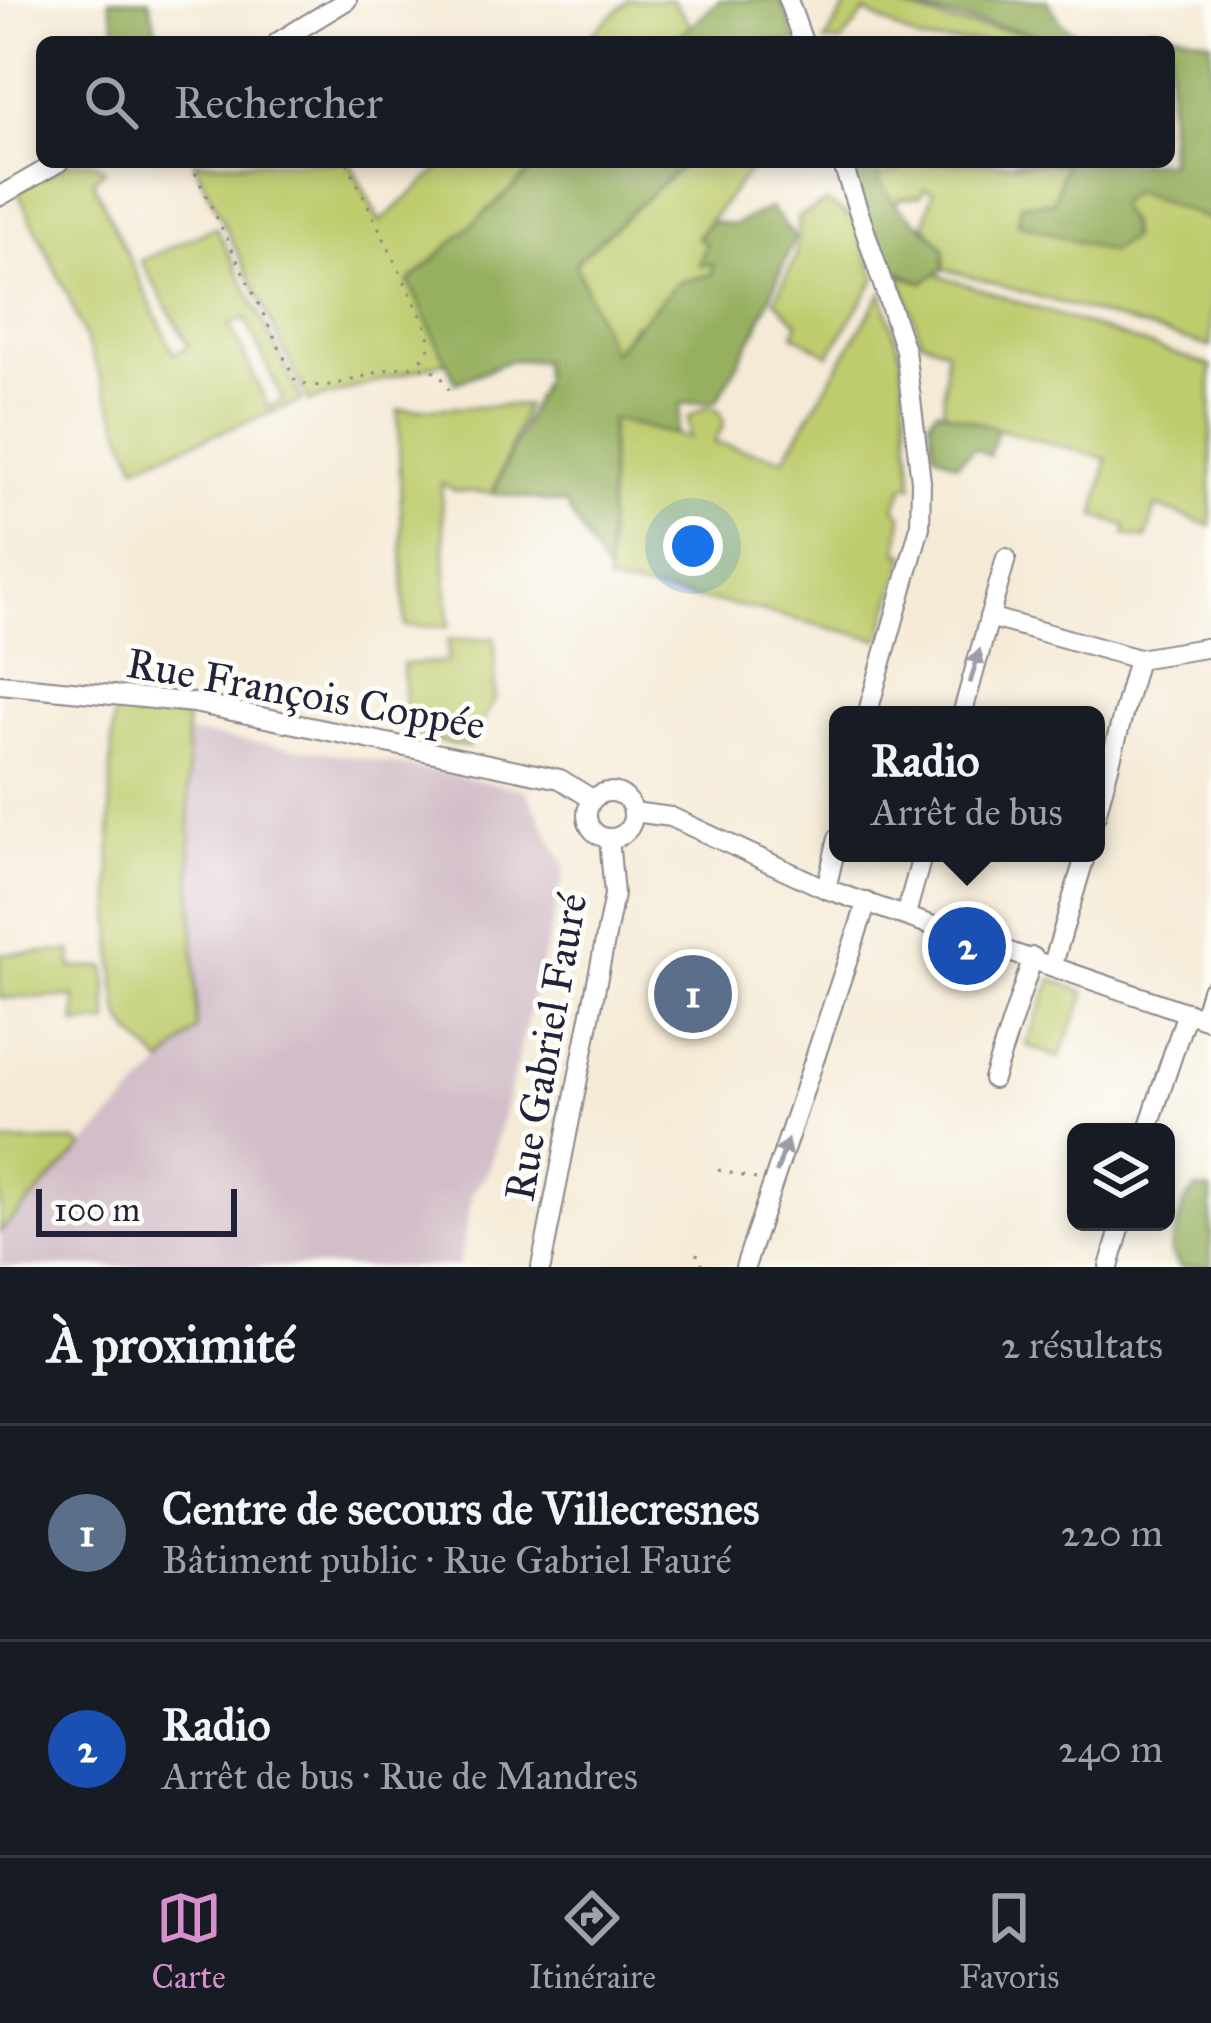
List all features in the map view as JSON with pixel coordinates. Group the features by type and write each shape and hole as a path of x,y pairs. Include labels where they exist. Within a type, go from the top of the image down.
{"street":[{"path":"288,36 347,0"},
{"path":"788,0 801,36"},
{"path":"0,196 49,168"},
{"path":"844,168 905,350 920,481 920,527 870,706"},
{"path":"964,706 1006,558"},
{"path":"989,617 1138,659 1211,647"},
{"path":"1105,781 1138,659"},
{"name":"Rue François Coppée","path":"0,684 209,706 560,779 592,799"},
{"path":"633,812 627,830 609,838 588,824 592,799 616,792 633,812 671,817 826,889 1201,1017"},
{"name":"Rue Gabriel Fauré","path":"541,1267 614,895 609,838"},
{"path":"826,889 832,862"},
{"path":"906,914 920,862"},
{"path":"1053,964 1083,862"},
{"path":"745,1267 868,902"},
{"path":"993,1078 1033,957"},
{"path":"1151,1123 1211,990"},
{"path":"1109,1267 1119,1231"}],"path":[{"path":"193,168 296,382 312,387 362,379 388,366 418,364 439,373 450,392"},
{"path":"349,168 429,332 430,346 418,364"},
{"path":"718,1170 774,1183"},
{"path":"697,1253 698,1263 712,1267"}],"shaded area":[{"path":"185,733 346,755 526,790 566,868 489,1170 473,1192 458,1267 0,1267 0,1232 197,1029"}],"green space":[{"path":"109,0 149,0 158,36 118,36"},
{"path":"629,0 672,0 691,25 679,36 589,36"},
{"path":"720,0 782,0 795,36 680,36"},
{"path":"850,0 1033,36 910,36 865,12 847,36 829,36"},
{"path":"889,0 1047,0 1062,24 1081,36 1043,36"},
{"path":"1150,26 1211,41 1211,220 1133,191 1117,204 1129,224 1130,238 1110,252 1018,223 1021,204 1053,202 1064,168 1175,168 1175,36 1135,36"},
{"path":"59,168 102,168 93,181 174,354 189,346 141,261 216,227 302,401 136,465 67,293 17,190","holes":["245,318 283,400 268,407 230,325"]},
{"path":"197,168 353,168 380,222 441,168 534,168 409,282 447,361 309,402"},
{"path":"534,168 679,168 575,263 612,352 678,282 712,274 713,264 699,265 706,243 697,238 710,221 734,225 770,208 795,237 757,328 717,401 681,404 676,435 611,419 607,575 565,504 493,493 543,380 542,361 511,360 456,383 409,282"},
{"path":"679,168 751,168 697,237 706,243 757,328 635,323 612,353 574,263"},
{"path":"840,168 874,168 895,204 944,248 944,269 923,282 902,273 873,250 857,220"},
{"path":"1065,168 1053,202 1129,224 1117,204 1133,191 1211,220 1211,347 944,269 944,248 924,224 933,191 924,189 921,196 899,199 893,207 876,176 899,171"},
{"path":"826,202 854,219 876,278 829,355 793,334 798,323 775,300 796,257 799,217"},
{"path":"932,273 1211,366 1211,526 1156,506 1146,539 1125,535 1127,526 1095,516 1107,459 943,414 946,349 921,340 900,275 923,282"},
{"path":"882,292 901,356 913,486 905,485 895,508 902,515 898,552 906,554 880,640 744,607 607,583 611,419 689,438 688,417 709,406 720,412 724,424 714,443 784,458"},
{"path":"526,405 493,493 455,491 441,483 449,627 405,626 398,410"},
{"path":"937,409 998,429 989,456 974,448 957,464 934,452 930,419"},
{"path":"495,638 495,700 468,747 406,735 403,664 447,662 448,640"},
{"path":"117,705 186,718 197,1029 163,1064 124,1022 117,997 110,804"},
{"path":"71,951 72,968 106,967 108,1023 76,1024 75,997 0,998 0,954"},
{"path":"1052,979 1086,993 1059,1058 1026,1045"},
{"path":"77,1141 83,1147 0,1232 0,1142"},
{"path":"1196,1189 1211,1190 1211,1267 1180,1267 1170,1251 1184,1203"}],"place":[{"name":"Radio","path":"967,946"},
{"name":"Centre de secours de Villecresnes","path":"693,994"}]}
